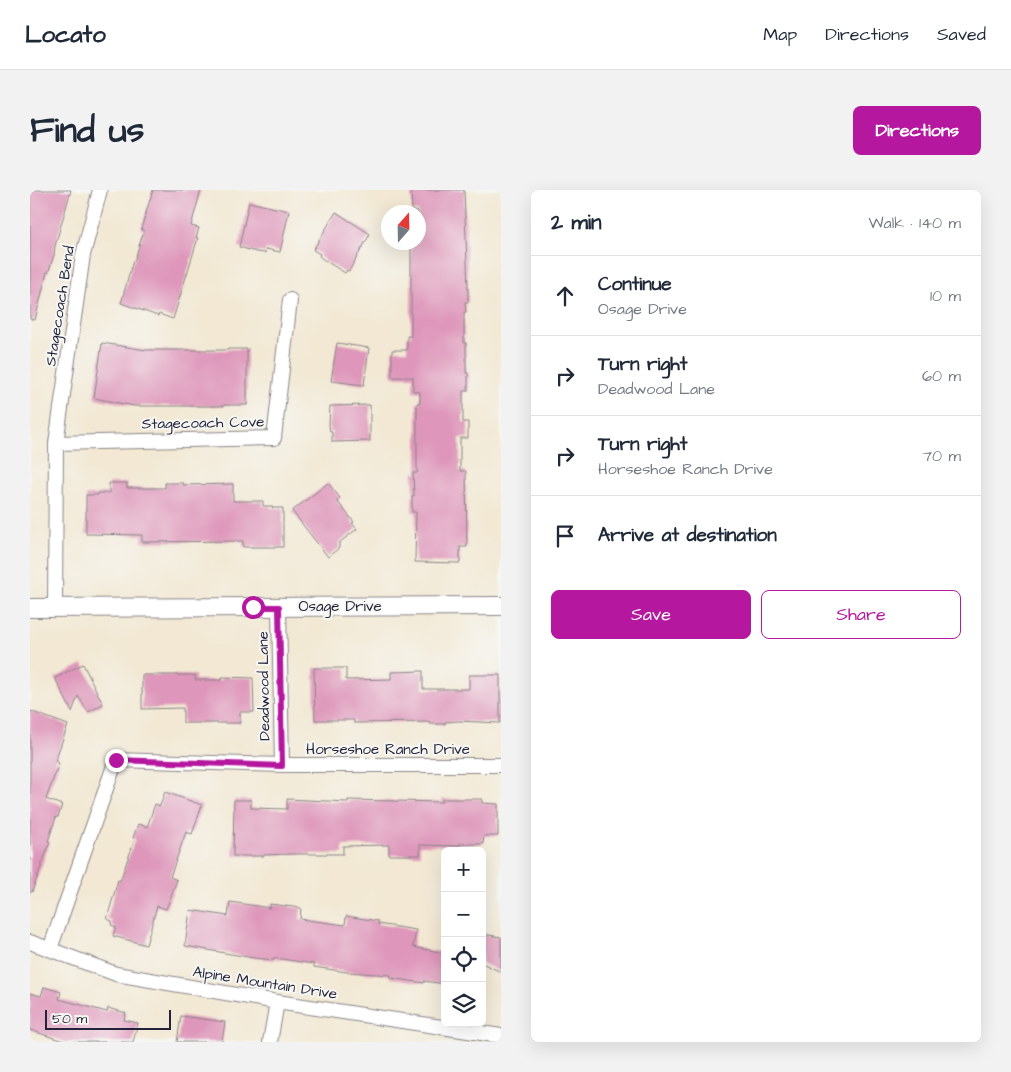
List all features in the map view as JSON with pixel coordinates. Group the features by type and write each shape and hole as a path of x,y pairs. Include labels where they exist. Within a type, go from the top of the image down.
{"street":[{"name":"Stagecoach Bend","path":"56,608 56,443 83,255 100,190"},
{"name":"Stagecoach Cove","path":"56,443 274,438 290,300"},
{"name":"Osage Drive","path":"30,608 501,606"},
{"name":"Deadwood Lane","path":"279,607 282,766"},
{"name":"Horseshoe Ranch Drive","path":"50,949 116,760 282,766 501,765"},
{"name":"Alpine Mountain Drive","path":"30,942 116,974 277,1002 501,1036"},
{"path":"270,1042 277,1002"}],"building":[{"path":"30,190 71,190 35,320 30,319"},
{"path":"153,190 201,190 191,226 199,228 196,238 198,238 173,319 159,314 158,316 121,303 144,230 141,229"},
{"path":"411,190 464,190 468,302 465,302 466,312 464,312 464,343 466,343 468,391 463,391 463,422 468,422 468,438 460,438 460,471 466,471 467,547 460,547 460,563 415,562 416,512 412,512 412,496 414,496 413,473 417,473 417,403 420,403 420,392 413,391 413,377 392,377 392,350 407,350 407,336 411,336 411,250 426,250 426,205 412,205"},
{"path":"249,202 289,211 280,252 266,249 265,253 256,252 239,247"},
{"path":"336,212 370,234 349,271 347,270 345,273 324,260 319,256 320,254 313,250"},
{"path":"102,343 146,350 247,349 247,405 134,406 94,398"},
{"path":"337,343 369,348 364,385 331,381"},
{"path":"370,405 370,441 332,442 332,432 330,432 329,425 330,406"},
{"path":"109,483 127,483 127,488 165,488 165,483 183,483 183,485 233,484 233,501 263,501 263,506 283,508 283,547 243,547 243,541 142,542 142,535 86,534 86,495 109,493"},
{"path":"328,483 340,498 337,501 354,522 352,523 357,529 339,543 339,548 328,557 292,511"},
{"path":"83,664 103,704 88,712 78,696 72,712 55,678"},
{"path":"314,668 346,668 346,680 391,679 391,672 423,671 423,689 469,689 469,675 500,675 500,723 458,721 445,722 445,724 430,724 430,722 354,723 354,720 315,720"},
{"path":"142,675 195,675 195,680 222,680 222,677 253,678 254,712 240,712 240,723 183,723 183,708 142,709"},
{"path":"30,711 68,725 55,761 59,763 46,799 62,805 58,817 56,817 48,841 50,842 32,892 30,892"},
{"path":"165,792 202,805 192,834 186,832 170,877 177,880 166,909 157,906 146,945 113,936 116,927 111,925 112,921 107,919 118,880 120,881 135,839 133,838 138,824 147,827 155,804 160,806"},
{"path":"287,799 348,802 348,800 442,802 442,799 482,799 482,803 498,804 498,836 484,836 483,844 459,844 459,846 420,845 420,855 389,855 389,845 343,846 343,854 233,856 234,800 251,800 251,808 287,809"},
{"path":"230,902 270,908 270,904 301,908 300,919 345,925 346,916 378,921 378,924 416,930 413,947 441,952 441,983 390,978 391,975 347,972 314,967 314,964 275,958 274,960 254,958 185,946 190,910 228,916"},
{"path":"486,935 501,937 501,972 486,965"},
{"path":"44,987 61,992 59,999 107,1012 108,1008 126,1013 124,1020 138,1023 133,1042 66,1042 30,1030 30,993 41,996"},
{"path":"181,1016 225,1022 222,1042 177,1042"}],"route":[{"path":"116,760 282,766 279,607 253,607"}]}
